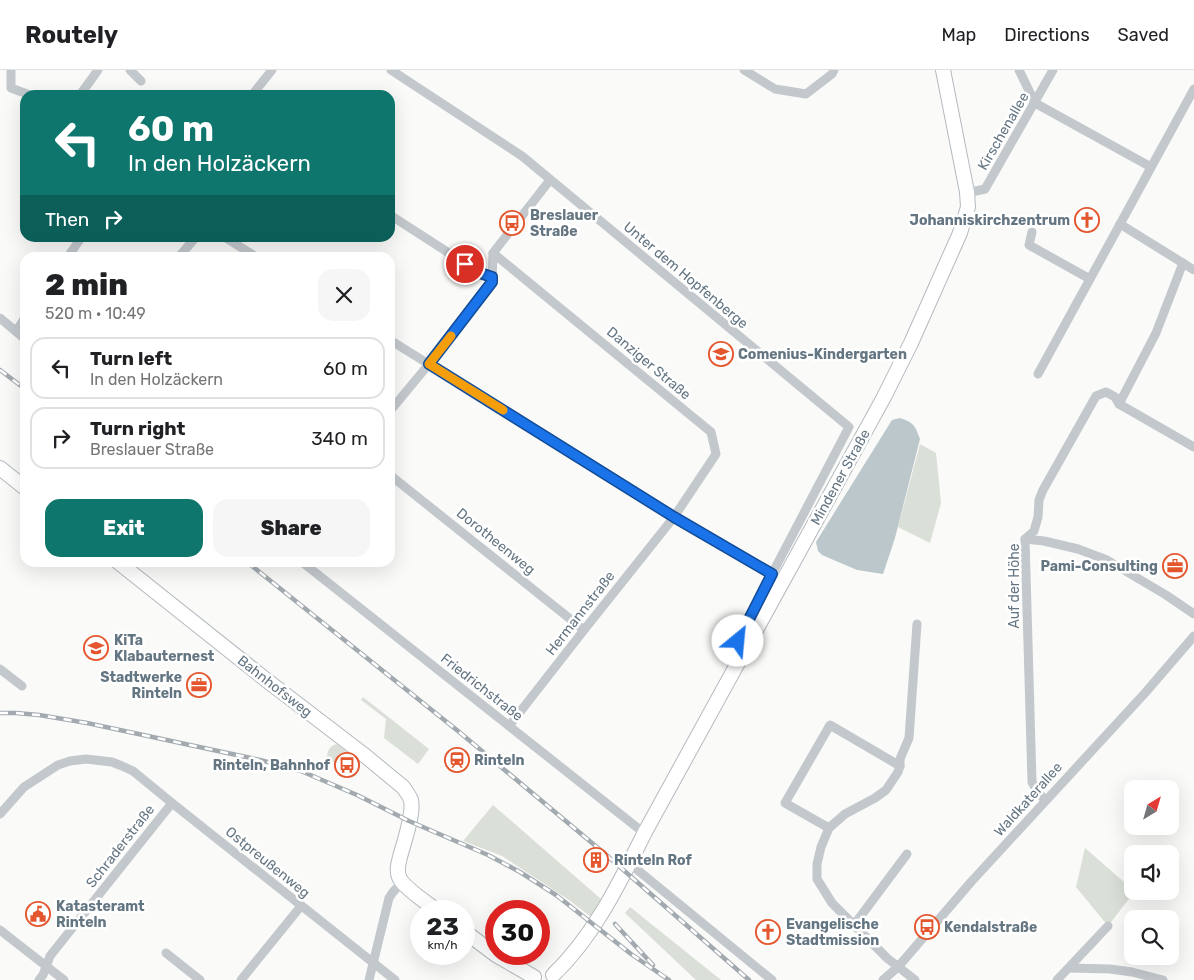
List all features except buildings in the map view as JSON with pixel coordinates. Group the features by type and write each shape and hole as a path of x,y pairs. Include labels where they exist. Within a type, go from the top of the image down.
{"main road":[{"name":"Mindener Straße","path":"555,978 583,942 597,920 884,397 908,350 960,233 968,207 967,193 943,70"},
{"path":"0,468 20,484"},
{"name":"Bahnhofsweg","path":"124,567 399,783 408,793 411,807 397,872 402,882"},
{"path":"402,882 424,900"},
{"path":"475,939 533,978 537,974 546,972 555,978"}],"street":[{"path":"11,70 11,88 20,91"},
{"path":"84,90 98,70"},
{"path":"130,70 142,81"},
{"path":"256,90 272,70"},
{"name":"Unter dem Hopfenberge","path":"391,70 522,156 849,428 772,574"},
{"path":"744,70 775,89 806,94 832,74 834,70"},
{"path":"1019,70 1035,103 1151,167"},
{"name":"Kirschenallee","path":"967,193 985,189 1053,70"},
{"path":"1038,374 1194,89"},
{"path":"395,405 492,282 494,253 550,180"},
{"path":"395,218 480,273 492,277"},
{"path":"1120,224 1194,270"},
{"path":"1032,232 1029,245 1090,279"},
{"path":"183,252 192,242"},
{"path":"232,242 248,252"},
{"name":"Danziger Straße","path":"494,253 712,432 716,454 674,517"},
{"path":"1183,263 1156,333 1119,404 1194,447"},
{"path":"0,318 20,335"},
{"path":"16,331 20,325"},
{"path":"395,343 674,517 772,574 738,641 746,648"},
{"name":"Auf der Höhe","path":"1046,800 1037,791 1032,782 1025,539 1034,530 1038,517 1039,500 1043,490 1096,396 1106,392 1115,396 1119,404"},
{"name":"Dorotheenweg","path":"395,478 584,630"},
{"name":"Hermannstraße","path":"509,726 674,517"},
{"path":"1025,539 1044,541 1078,549 1107,560 1194,614"},
{"name":"Friedrichstraße","path":"308,567 645,832"},
{"path":"915,980 887,958 832,903 817,879 817,864 821,847 829,828 844,814 886,790 898,772 900,759 909,738 917,624"},
{"name":"Waldkaterallee","path":"883,980 898,967 955,900 1145,693 1194,636"},
{"path":"0,669 22,686"},
{"path":"829,828 785,803 830,725 900,766"},
{"name":"Ostpreußenweg","path":"0,814 24,787 58,765 70,761 86,760 112,762 122,766 133,771 395,980"},
{"name":"Schraderstraße","path":"39,980 43,975 50,956 172,802"},
{"path":"854,925 907,854"},
{"path":"629,863 772,980"},
{"path":"369,980 389,898 402,882"},
{"path":"241,980 301,906"},
{"path":"1057,980 1108,926"},
{"path":"0,930 64,980"},
{"path":"166,953 200,980"},
{"path":"1069,968 1110,968 1163,980"}],"shaded area":[{"path":"900,418 914,426 920,439 895,538 883,574 857,570 822,555 818,551 816,542 892,420"},
{"path":"920,444 936,453 941,503 930,543 898,527"},
{"path":"363,697 429,749 418,764 384,738 386,719 361,700"},
{"path":"337,744 349,754 349,757 340,762 333,762 327,754 331,747"},
{"path":"493,805 601,899 591,917 569,900 502,856 463,841"},
{"path":"1085,848 1124,882 1124,900 1128,900 1108,926 1076,887"},
{"path":"630,907 721,980 696,980 625,913"}],"railway":[{"path":"0,370 20,385"},
{"path":"253,567 458,731 604,853 749,980"},
{"path":"0,713 39,715 87,723 260,760 301,771 488,855 520,872 556,895 631,954 669,980"},
{"path":"615,924 653,965"}],"slow traffic":[{"path":"451,336 429,364 503,410"}],"place":[{"name":"Johanniskirchzentrum","path":"1087,220"},
{"name":"Breslauer Straße","path":"512,223"},
{"name":"Comenius-Kindergarten","path":"721,354"},
{"name":"Pami-Consulting","path":"1175,566"},
{"name":"KiTa Klabauternest","path":"96,648"},
{"name":"Stadtwerke Rinteln","path":"199,685"},
{"name":"Rinteln","path":"457,760"},
{"name":"Rinteln, Bahnhof","path":"347,765"},
{"name":"Rinteln Rof","path":"596,860"},
{"name":"Katasteramt Rinteln","path":"38,914"},
{"name":"Kendalstraße","path":"927,927"},
{"name":"Evangelische Stadtmission","path":"768,932"}],"route":[{"path":"465,264 480,273 492,277 492,282 429,364 674,517 772,574 738,641"}]}
